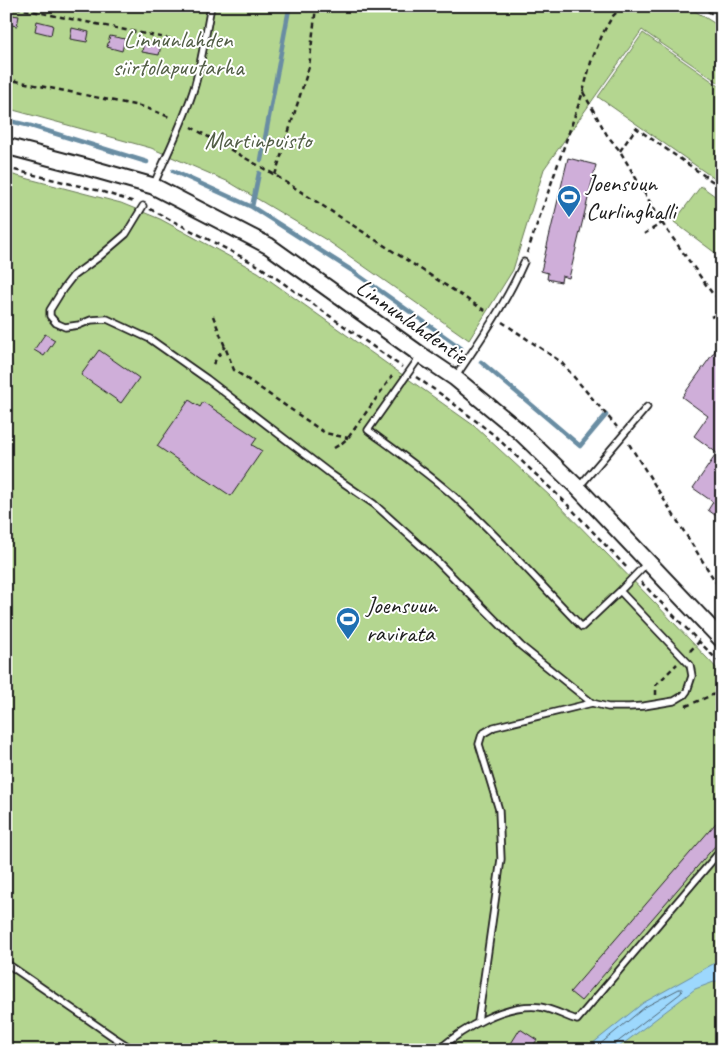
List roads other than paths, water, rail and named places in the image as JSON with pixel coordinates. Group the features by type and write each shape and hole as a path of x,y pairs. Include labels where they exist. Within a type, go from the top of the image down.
{"street":[{"name":"Linnunlahdentie","path":"6,146 153,186 269,246 455,378 519,431 578,488 722,640"}],"lane":[{"path":"153,186 181,122 194,86 211,6"},
{"path":"143,206 126,234 73,276 63,289 50,310 50,316 56,323 66,326 78,325 91,320 107,320 150,339 207,379 332,475 374,504 433,556 522,646 592,703 608,707 644,706 674,701 688,691 692,676 690,665 620,591"},
{"path":"455,378 496,317 524,262"},
{"path":"421,355 368,430 421,469 456,498 582,627 648,562"},
{"path":"578,488 647,407"},
{"path":"478,1021 501,859 499,810 479,744 482,734 494,727 592,703"},
{"path":"438,1050 478,1021 504,1011 528,1006 542,1007 577,1020 722,849"},
{"path":"6,963 134,1050"}],"water":[{"path":"722,959 722,979 695,989 615,1050 589,1050 587,1048 643,1003"}],"waterway":[{"path":"261,160 289,9"},
{"path":"6,120 147,162"},
{"path":"173,171 252,207 259,173"},
{"path":"252,207 351,270 461,348"},
{"path":"481,362 580,446 606,415"}],"place":[{"name":"Joensuun Curlinghalli","path":"569,218"},
{"name":"Joensuun ravirata","path":"348,640"}],"park label":[{"name":"Linnunlahden siirtolapuutarha","path":"178,53"},
{"name":"Martinpuisto","path":"258,140"}]}
